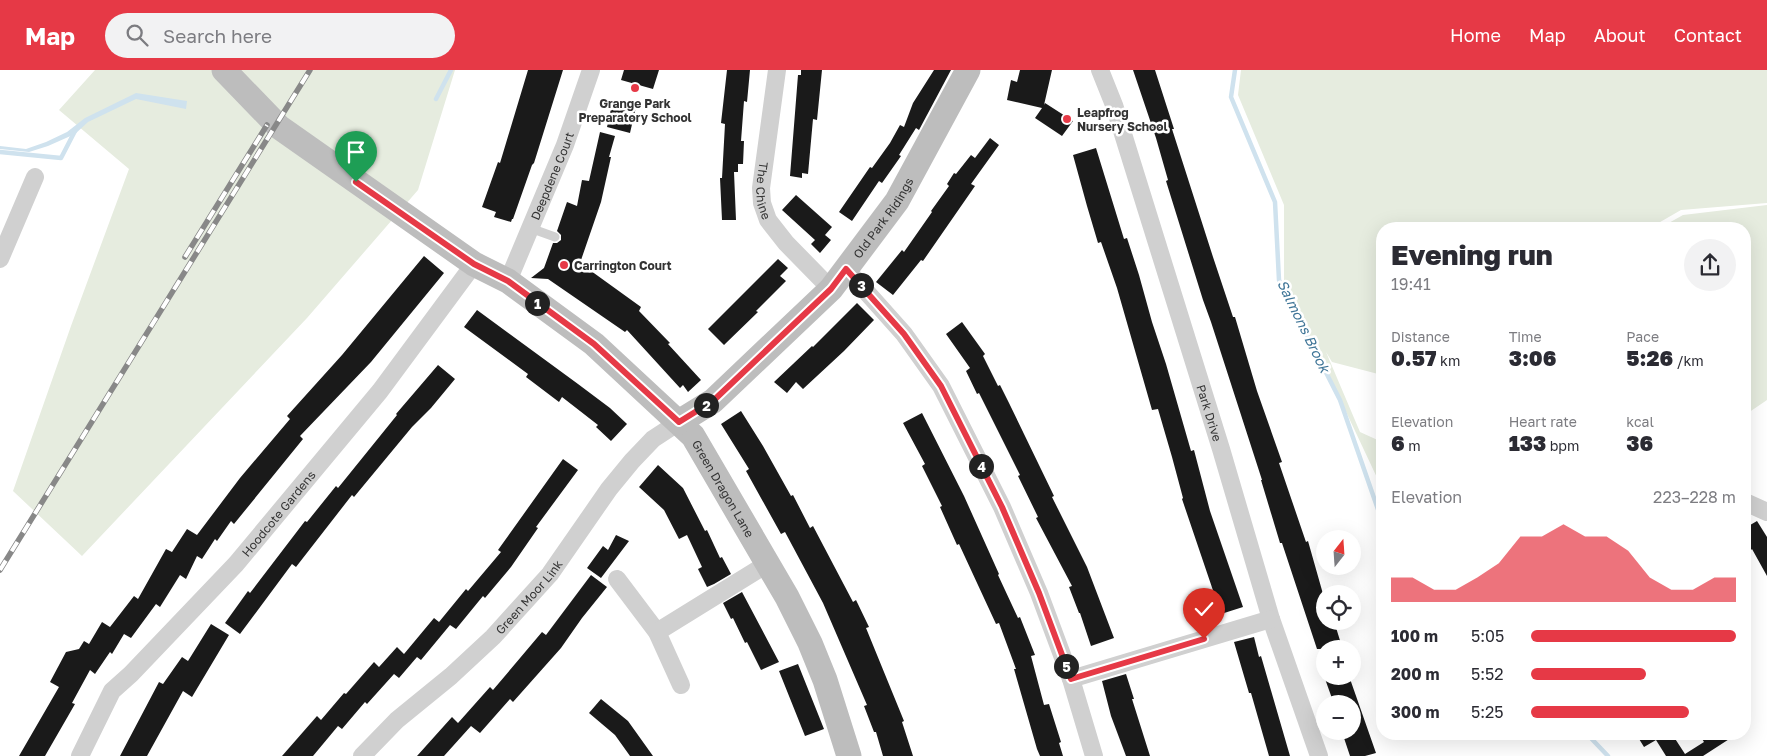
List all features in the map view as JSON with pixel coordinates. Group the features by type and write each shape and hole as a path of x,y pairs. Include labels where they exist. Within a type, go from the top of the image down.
{"street":[{"name":"Green Dragon Lane","path":"224,70 279,127 474,264 508,281 594,344 693,436 787,597 810,643 825,680 849,756"},
{"name":"Deepdene Court","path":"508,281 565,145 590,70"},
{"name":"The Chine","path":"777,70 762,188 762,203 768,220 786,243 831,289"},
{"name":"Old Park Ridings","path":"679,422 713,401 831,289 897,201 968,70"},
{"name":"Park Drive","path":"1100,70 1120,124 1221,449 1271,619 1319,756"},
{"path":"0,259 35,177"},
{"name":"Hoodcote Gardens","path":"80,756 112,691 131,674 236,564 380,392 474,264"},
{"path":"846,269 904,334 941,386 1002,507 1039,593 1071,679 1094,756"},
{"name":"Green Moor Link","path":"362,756 397,720 451,676 493,637 550,574 609,488 632,461 654,439 679,422"},
{"path":"1751,505 1767,512"},
{"path":"657,632 767,564"},
{"path":"617,579 657,632 681,685"},
{"path":"1071,679 1271,619"}],"lane":[{"path":"530,228 555,237"}],"shaded area":[{"path":"95,70 455,70 418,190 307,318 82,556 13,491 129,169 59,110"},
{"path":"1241,70 1767,70 1767,203 1681,210 1660,222 1376,222 1376,373 1332,362 1326,352 1360,432 1376,439 1376,476 1284,280 1284,205 1238,95"},
{"path":"1767,205 1767,400 1751,411 1751,222 1670,222 1683,215"}],"water":[{"path":"136,93 187,101 186,109 136,99 88,122 75,134 48,146 29,152 0,149 0,146 26,149 46,142 67,132 85,118"}],"building":[{"path":"528,70 563,70 534,163 511,222 494,217 496,212 482,207 498,162 500,163"},
{"path":"624,70 659,70 653,89 621,80"},
{"path":"727,70 750,70 747,102 744,101 741,141 744,141 743,164 738,164 738,172 734,172 736,220 722,220 720,178 722,178 725,124 721,123"},
{"path":"801,70 822,70 817,120 813,119 808,174 802,173 802,178 790,176 798,75 801,75"},
{"path":"934,70 951,70 919,130 916,128 899,155 901,156 882,183 879,181 852,221 839,212 870,167 872,168 890,143 900,125 904,127 913,103"},
{"path":"1020,70 1052,70 1044,105 1045,103 1073,121 1062,136 1035,118 1042,108 1007,100 1011,80 1017,82"},
{"path":"1133,70 1155,70 1213,257 1233,317 1235,317 1257,391 1282,462 1279,463 1306,542 1308,541 1316,575 1320,585 1316,585 1316,630 1337,630 1340,640 1316,640 1316,646 1282,543 1280,543 1262,480 1203,300 1166,181 1168,180"},
{"path":"620,103 636,107 630,133 607,127 612,104 620,106"},
{"path":"600,132 615,136 609,157 611,157 601,202 580,263 641,307 639,311 670,343 668,344 701,380 688,392 683,385 680,388 627,330 625,332 548,279 531,278 544,268 553,243 561,240 561,235 557,231 567,202 577,206 582,180 589,181"},
{"path":"990,138 999,145 971,184 975,186 923,261 921,260 893,295 876,282 902,250 904,252 949,186 947,184 954,173 956,174 971,155 975,158"},
{"path":"1096,148 1124,239 1127,238 1139,275 1191,451 1194,450 1210,511 1243,607 1221,614 1182,499 1158,409 1152,410 1117,288 1101,242 1098,243 1073,155"},
{"path":"796,195 832,227 825,235 831,240 820,253 811,244 815,240 782,210"},
{"path":"424,256 444,273 371,362 300,436 303,439 234,524 231,521 217,541 215,539 202,559 197,556 186,579 180,575 160,607 156,604 131,638 124,634 112,654 110,652 95,674 90,670 72,703 75,704 45,756 19,756 59,687 50,682 66,652 79,649 84,641 89,644 102,622 110,627 134,596 138,599 166,549 172,552 187,529 197,535 240,478 290,419 287,416 342,355"},
{"path":"778,259 788,268 780,276 786,281 724,345 708,329"},
{"path":"857,303 874,320 844,351 803,389 796,382 787,393 774,382 813,347"},
{"path":"477,310 610,408 627,424 611,441 596,427 598,425 562,397 559,402 526,377 528,374 464,327"},
{"path":"962,322 985,354 983,356 998,386 1000,385 1054,496 1052,497 1087,567 1114,638 1091,646 1069,587 1072,586 1036,518 1038,517 1018,476 1020,475 966,371 970,368 946,334"},
{"path":"438,365 455,379 354,497 352,495 296,567 292,564 240,634 225,623 248,591 250,593 305,521 307,522 336,486 338,488 396,414"},
{"path":"741,411 791,496 793,495 810,528 813,526 853,602 856,600 869,627 866,628 904,721 902,722 913,756 883,756 876,732 874,732 864,706 867,705 823,603 785,532 781,534 746,471 749,469 721,424"},
{"path":"922,413 964,496 1018,618 1020,617 1035,655 1031,656 1044,705 1049,704 1061,742 1059,743 1063,756 1040,756 1037,749 1014,669 1016,669 999,623 996,624 959,544 957,545 940,507 942,506 922,466 925,464 903,423"},
{"path":"563,459 578,470 536,527 538,528 511,567 485,598 483,596 456,629 450,625 421,660 417,657 399,678 394,674 367,704 365,702 342,729 338,726 313,756 282,756 317,716 321,720 374,662 379,667 397,647 404,654 434,618 439,622 466,589 468,591 501,552 498,550"},
{"path":"658,465 683,488 705,531 707,530 720,558 722,557 731,574 714,584 707,587 698,569 702,567 687,535 679,539 664,510 639,487"},
{"path":"1757,521 1767,537 1767,576 1751,550 1751,524"},
{"path":"616,535 629,541 601,578 587,568 603,546 608,550"},
{"path":"591,575 607,587 561,648 513,702 510,699 480,733 471,726 444,756 417,756 452,717 458,723 490,687 493,690 542,632 546,635"},
{"path":"742,592 779,662 761,670 747,642 745,643 733,618 731,619 723,603"},
{"path":"211,624 229,635 192,697 183,691 147,756 120,756 159,682 163,684 182,657 188,661"},
{"path":"1254,637 1290,756 1269,756 1251,693 1249,693 1234,642"},
{"path":"798,664 824,729 805,736 779,671"},
{"path":"1126,674 1150,756 1126,756 1111,716 1102,681"},
{"path":"1327,685 1352,685 1356,695 1331,695"},
{"path":"601,699 628,721 653,756 630,756 615,735 589,713"},
{"path":"1361,710 1376,753 1365,756 1350,756 1345,740 1361,740"},
{"path":"1640,740 1656,740 1644,747"},
{"path":"1656,740 1676,740 1685,754 1704,742 1703,740 1728,740 1703,756 1666,756"}],"waterway":[{"path":"436,99 451,70"},
{"name":"Salmons Brook","path":"1235,70 1231,97 1275,202 1279,280 1340,400 1376,504"},
{"path":"0,152 61,158 75,131"},
{"name":"Salmons Brook","path":"1593,740 1608,756"}],"railway":[{"path":"0,570 310,70"},
{"path":"185,257 267,125"}],"place":[{"name":"Grange Park Preparatory School","path":"635,88"},
{"name":"Leapfrog Nursery School","path":"1067,119"},
{"name":"Carrington Court","path":"564,265"}],"route":[{"path":"356,182 474,264 508,281 594,344 679,422 713,401 831,289 846,269 904,334 941,386 1002,507 1039,593 1071,679 1204,639"}]}
